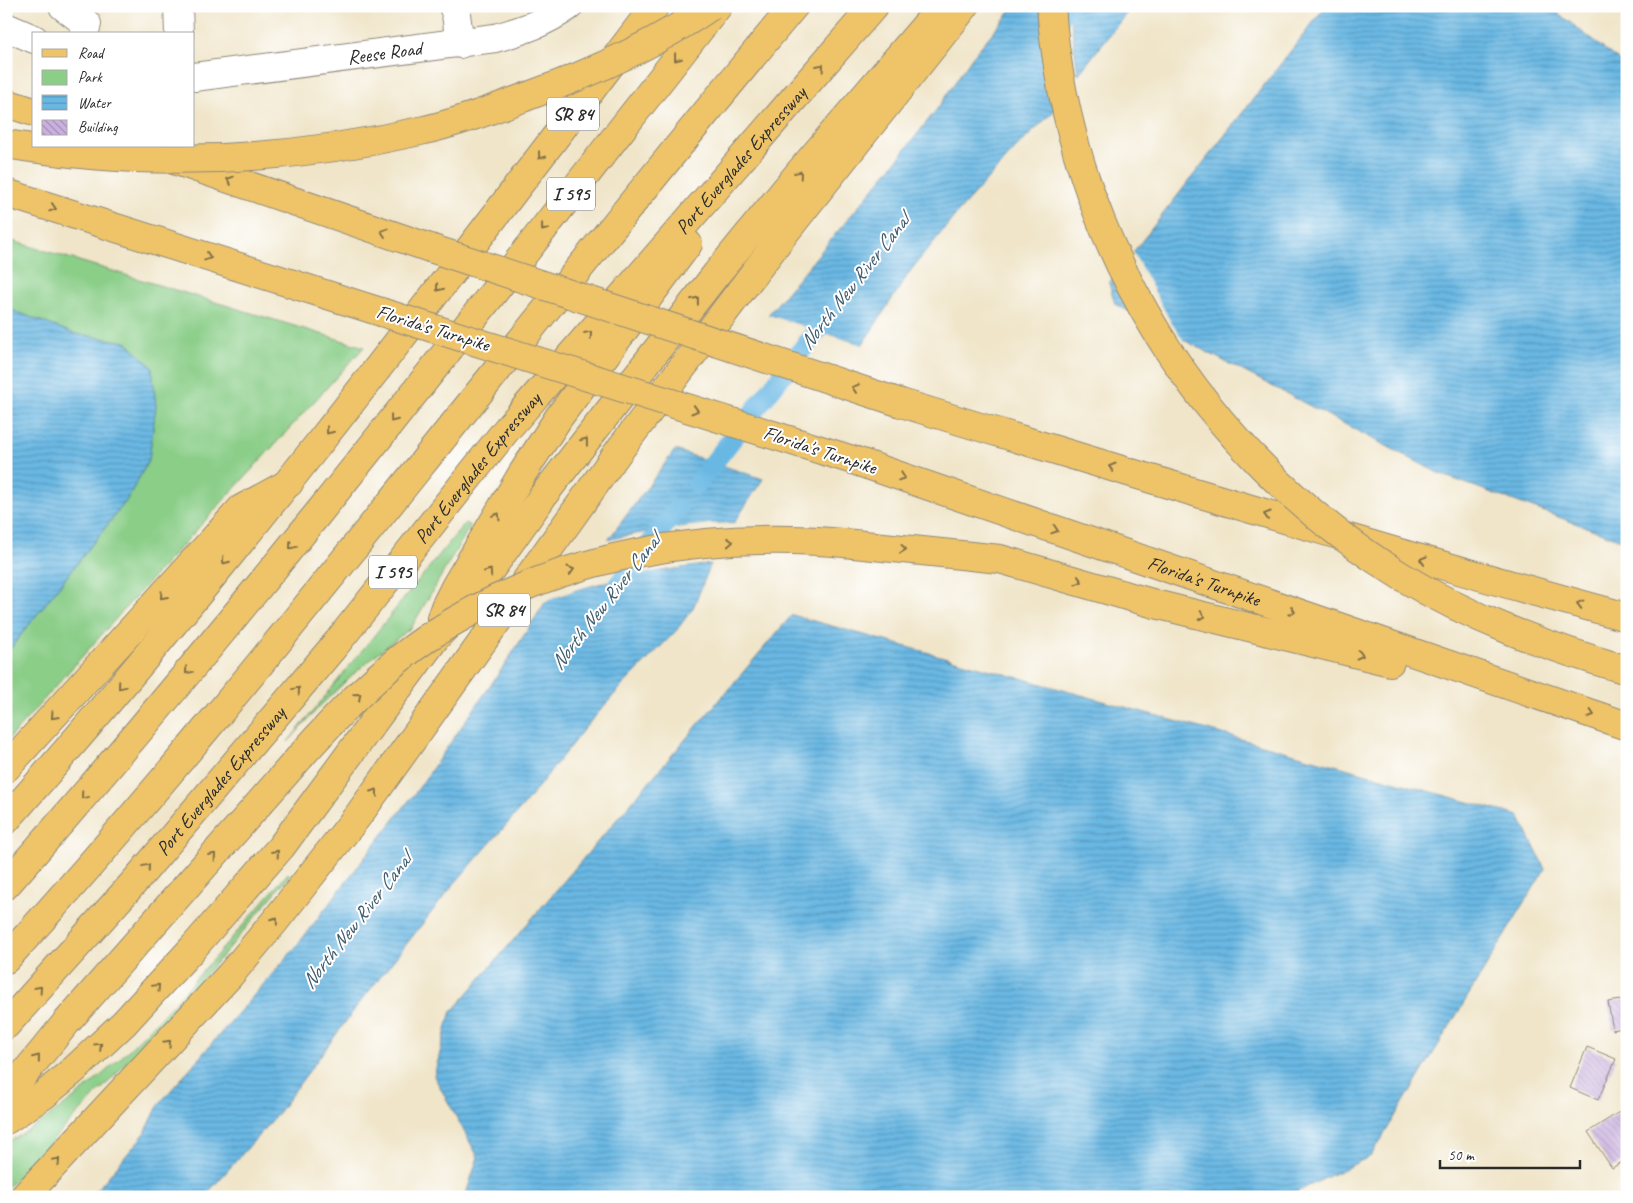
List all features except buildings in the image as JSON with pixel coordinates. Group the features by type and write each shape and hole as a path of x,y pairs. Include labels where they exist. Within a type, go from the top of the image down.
{"main road":[{"name":"SR 84","path":"6,820 116,693 289,483 655,6"},
{"path":"6,144 54,153 191,159 269,156 345,146 422,131 484,112 556,86 620,58 693,19 711,6"},
{"name":"I 595","path":"6,885 74,808 314,520 718,6"},
{"path":"6,959 136,812 266,658 652,176 794,6"},
{"name":"Port Everglades Expressway","path":"6,1025 150,864 336,644 507,429 874,6"},
{"path":"6,1120 44,1095 124,1023 281,847 436,637 458,614 545,493 717,273 799,173 942,6"},
{"name":"SR 84","path":"24,1197 230,975 318,867 360,813 618,452 789,227 966,6"},
{"path":"1051,6 1062,90 1073,138 1087,183 1128,282 1173,358 1202,399 1274,478 1303,504 1347,539 1400,576 1496,626 1570,653 1627,670"},
{"path":"6,103 32,111"},
{"path":"436,637 445,607 455,587 522,474 554,426 679,258 777,117"},
{"path":"139,148 430,248 901,403 1268,515 1476,576 1627,617"},
{"name":"Florida's Turnpike","path":"6,193 856,461 1627,726"},
{"path":"6,768 242,509 289,483"},
{"path":"6,1096 66,1023 343,709 429,638 490,602 546,578 624,555 687,545 760,540 824,541 1000,559 1155,604 1556,702"}],"street":[{"path":"63,6 87,24 85,32"},
{"path":"178,6 179,32"},
{"path":"454,6 460,44"},
{"name":"Reese Road","path":"195,77 495,38 525,30 550,19 569,6"},
{"path":"6,27 32,38"}],"green space":[{"path":"6,239 364,347 136,596 6,742 6,654 126,501 149,460 126,342 75,334 6,308"},
{"path":"465,523 470,526 411,628 348,679 318,708 288,742"},
{"path":"288,873 290,875 230,947 117,1073 6,1189 6,1143 61,1108 134,1045"}],"water":[{"path":"1015,6 1040,6 1055,110 1015,149 958,212 911,270 862,345 768,315 893,165 937,109 972,57"},
{"path":"1069,6 1132,6 1078,75"},
{"path":"1326,6 1549,6 1627,67 1627,542 1440,474 1115,304 1109,283"},
{"path":"6,308 75,334 126,342 152,367 156,406 149,460 126,501 6,654"},
{"path":"675,450 763,479 734,523 670,528 608,540"},
{"path":"711,564 693,608 676,631 621,687 583,730 523,806 454,884 358,1005 275,1117 204,1197 91,1197 145,1133 159,1104 295,948 418,789 506,663 546,601 575,590 637,574"},
{"path":"792,615 1519,816 1545,869 1371,1156 1286,1197 465,1197 478,1157 434,1076 450,1014"}],"pier":[{"path":"1132,250 1171,322 1186,344 1134,317 1113,274"},
{"path":"766,314 864,346 861,347 767,318"},
{"path":"737,523 734,526 665,532 609,543 606,541 665,529"},
{"path":"711,561 714,563 668,569 602,582 542,603 545,599 602,580 667,566"}],"waterway":[{"name":"North New River Canal","path":"1049,32 1069,6"},
{"name":"North New River Canal","path":"697,484 833,310"},
{"name":"North New River Canal","path":"608,598 677,509"}]}
